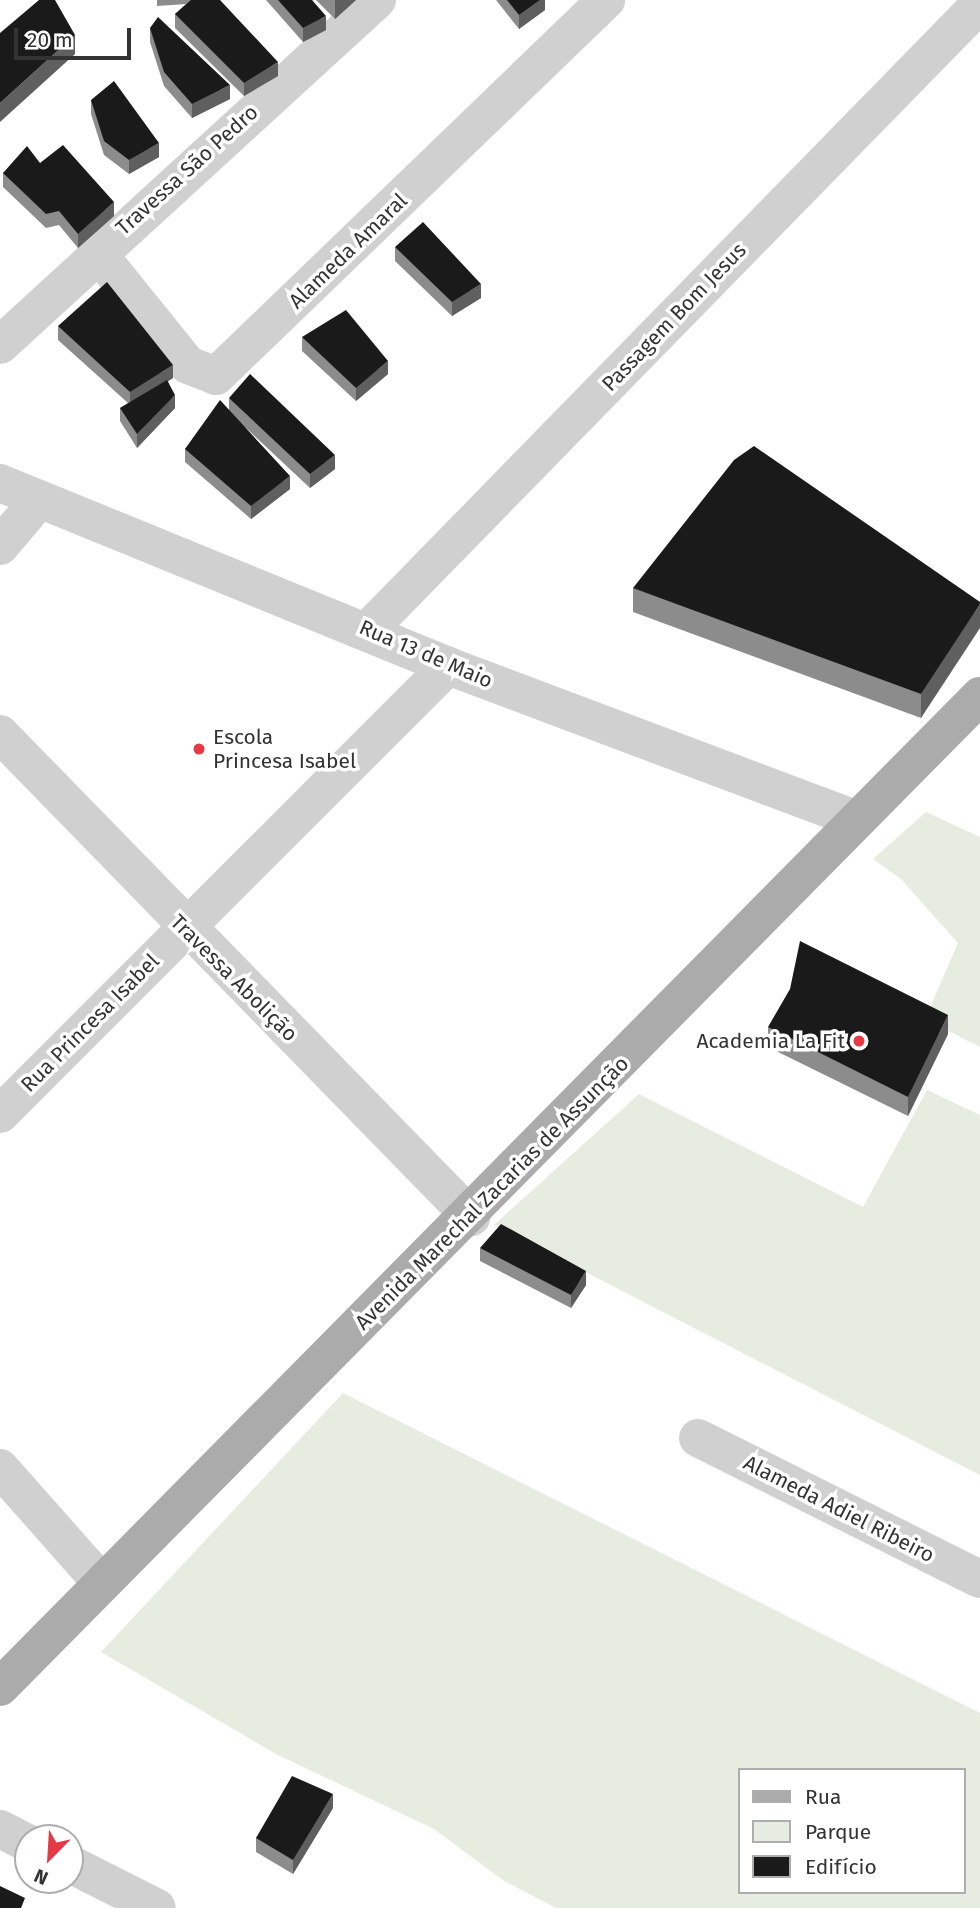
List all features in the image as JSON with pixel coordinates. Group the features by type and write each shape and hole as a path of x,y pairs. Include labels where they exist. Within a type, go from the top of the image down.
{"main road":[{"name":"Avenida Marechal Zacarias de Assunção","path":"0,1687 101,1582 471,1217 855,819 980,695"}],"street":[{"name":"Travessa São Pedro","path":"0,345 96,251 377,0"},
{"name":"Alameda Amaral","path":"96,251 188,365 216,376 606,0"},
{"name":"Passagem Bom Jesus","path":"368,630 980,4"},
{"name":"Rua 13 de Maio","path":"0,483 368,630 448,666 855,819"},
{"path":"0,546 40,500"},
{"name":"Rua Princesa Isabel","path":"0,1114 448,666"},
{"name":"Travessa Abolição","path":"0,734 184,928 471,1217"},
{"name":"Alameda Adiel Ribeiro","path":"698,1438 980,1579"},
{"path":"0,1468 101,1582"},
{"path":"84,1871 156,1908"}],"green space":[{"path":"926,812 980,837 980,1047 925,1019 958,943 901,879 873,859"},
{"path":"927,1090 980,1115 980,1475 494,1225 639,1094 863,1207"},
{"path":"343,1393 980,1713 980,1908 556,1908 504,1881 434,1829 276,1754 101,1652"}],"building":[{"path":"39,0 55,0 75,35 0,103 0,33"},
{"path":"191,0 220,0 278,62 244,83 175,14"},
{"path":"278,0 312,0 326,16 303,28"},
{"path":"507,0 540,0 519,15"},
{"path":"158,17 230,85 192,104 164,72 150,28"},
{"path":"114,81 159,143 129,160 104,141 91,100"},
{"path":"63,145 114,202 78,234 59,211 46,214 3,173 27,146 40,163"},
{"path":"423,222 481,284 452,302 395,247"},
{"path":"107,282 173,365 130,392 58,326"},
{"path":"346,310 388,361 356,388 302,337"},
{"path":"250,374 335,455 310,474 229,398"},
{"path":"167,380 175,395 137,434 120,408"},
{"path":"220,400 290,476 251,506 185,449"},
{"path":"754,446 980,602 921,694 633,588 734,460"},
{"name":"Academia La Fit","path":"800,941 948,1015 908,1097 768,1027 790,989"},
{"path":"501,1224 586,1271 571,1295 480,1248"},
{"path":"292,1776 333,1794 293,1860 256,1838"},
{"path":"0,1886 25,1898 21,1908 0,1908"}],"place":[{"name":"Escola Princesa Isabel","path":"199,749"},
{"name":"Academia La Fit","path":"859,1041"}]}
